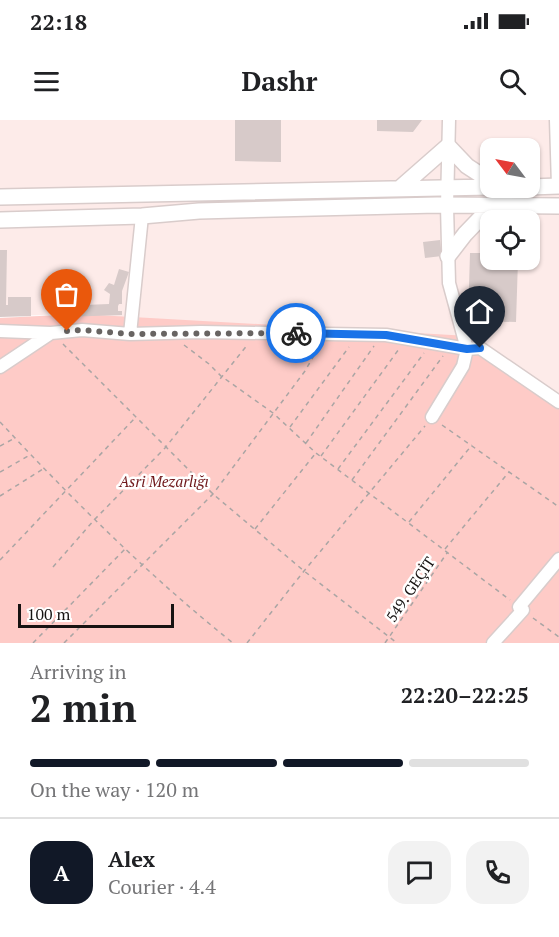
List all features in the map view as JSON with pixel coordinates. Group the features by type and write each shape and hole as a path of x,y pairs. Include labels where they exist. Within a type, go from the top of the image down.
{"main road":[{"path":"399,189 448,146 467,166 480,174"},
{"path":"540,187 558,186"},
{"path":"0,197 480,187"},
{"path":"448,256 492,206"},
{"path":"0,220 142,216 200,211 559,206"}],"street":[{"path":"432,417 463,366 467,349 449,283 447,206 449,120"},
{"path":"556,120 558,186"},
{"path":"130,334 142,216"},
{"path":"0,331 51,333 82,330 130,334 327,334 407,338 467,349 480,348 559,402"},
{"path":"0,367 51,333"},
{"path":"493,643 559,559"}],"path":[{"path":"51,333 213,494 304,571 397,643"},
{"path":"53,567 94,519 165,448 257,333"},
{"path":"64,643 213,494 305,371 327,334"},
{"path":"289,428 358,335"},
{"path":"306,444 382,335"},
{"path":"321,457 407,338"},
{"path":"338,470 432,342"},
{"path":"184,345 221,376 273,413 316,453 368,494 559,637"},
{"path":"352,481 451,345"},
{"path":"247,643 432,417 559,507"},
{"path":"0,560 135,418"},
{"path":"0,423 125,549 233,643"},
{"path":"0,446 15,438"},
{"path":"408,523 472,445"},
{"path":"255,529 316,453"},
{"path":"0,472 30,455"},
{"path":"0,496 44,469"},
{"path":"444,550 510,472"},
{"path":"33,643 125,549"},
{"name":"549. GEÇİT","path":"385,643 447,552"}],"shaded area":[{"path":"0,120 559,120 559,398 79,314 0,316"}],"green space":[{"name":"Asri Mezarlığı","path":"79,314 469,336 559,398 559,643 0,643 0,318"}],"building":[{"path":"235,120 281,120 281,162 235,161"},
{"path":"377,120 422,120 413,132 377,131"},
{"path":"440,240 442,256 425,258 423,242"},
{"path":"0,250 7,250 6,305 8,305 8,297 31,297 31,316 0,317"},
{"path":"470,253 480,253 480,270 518,270 516,322 468,321"},
{"path":"119,269 129,272 122,291 122,304 118,306 118,311 122,311 122,315 63,317 62,281 75,280 75,290 83,290 84,305 109,304 110,294 104,290 109,283 114,285"}],"way so far":[{"path":"67,331 130,334 296,333"}],"route":[{"path":"296,333 386,335 467,349 480,348"}]}
